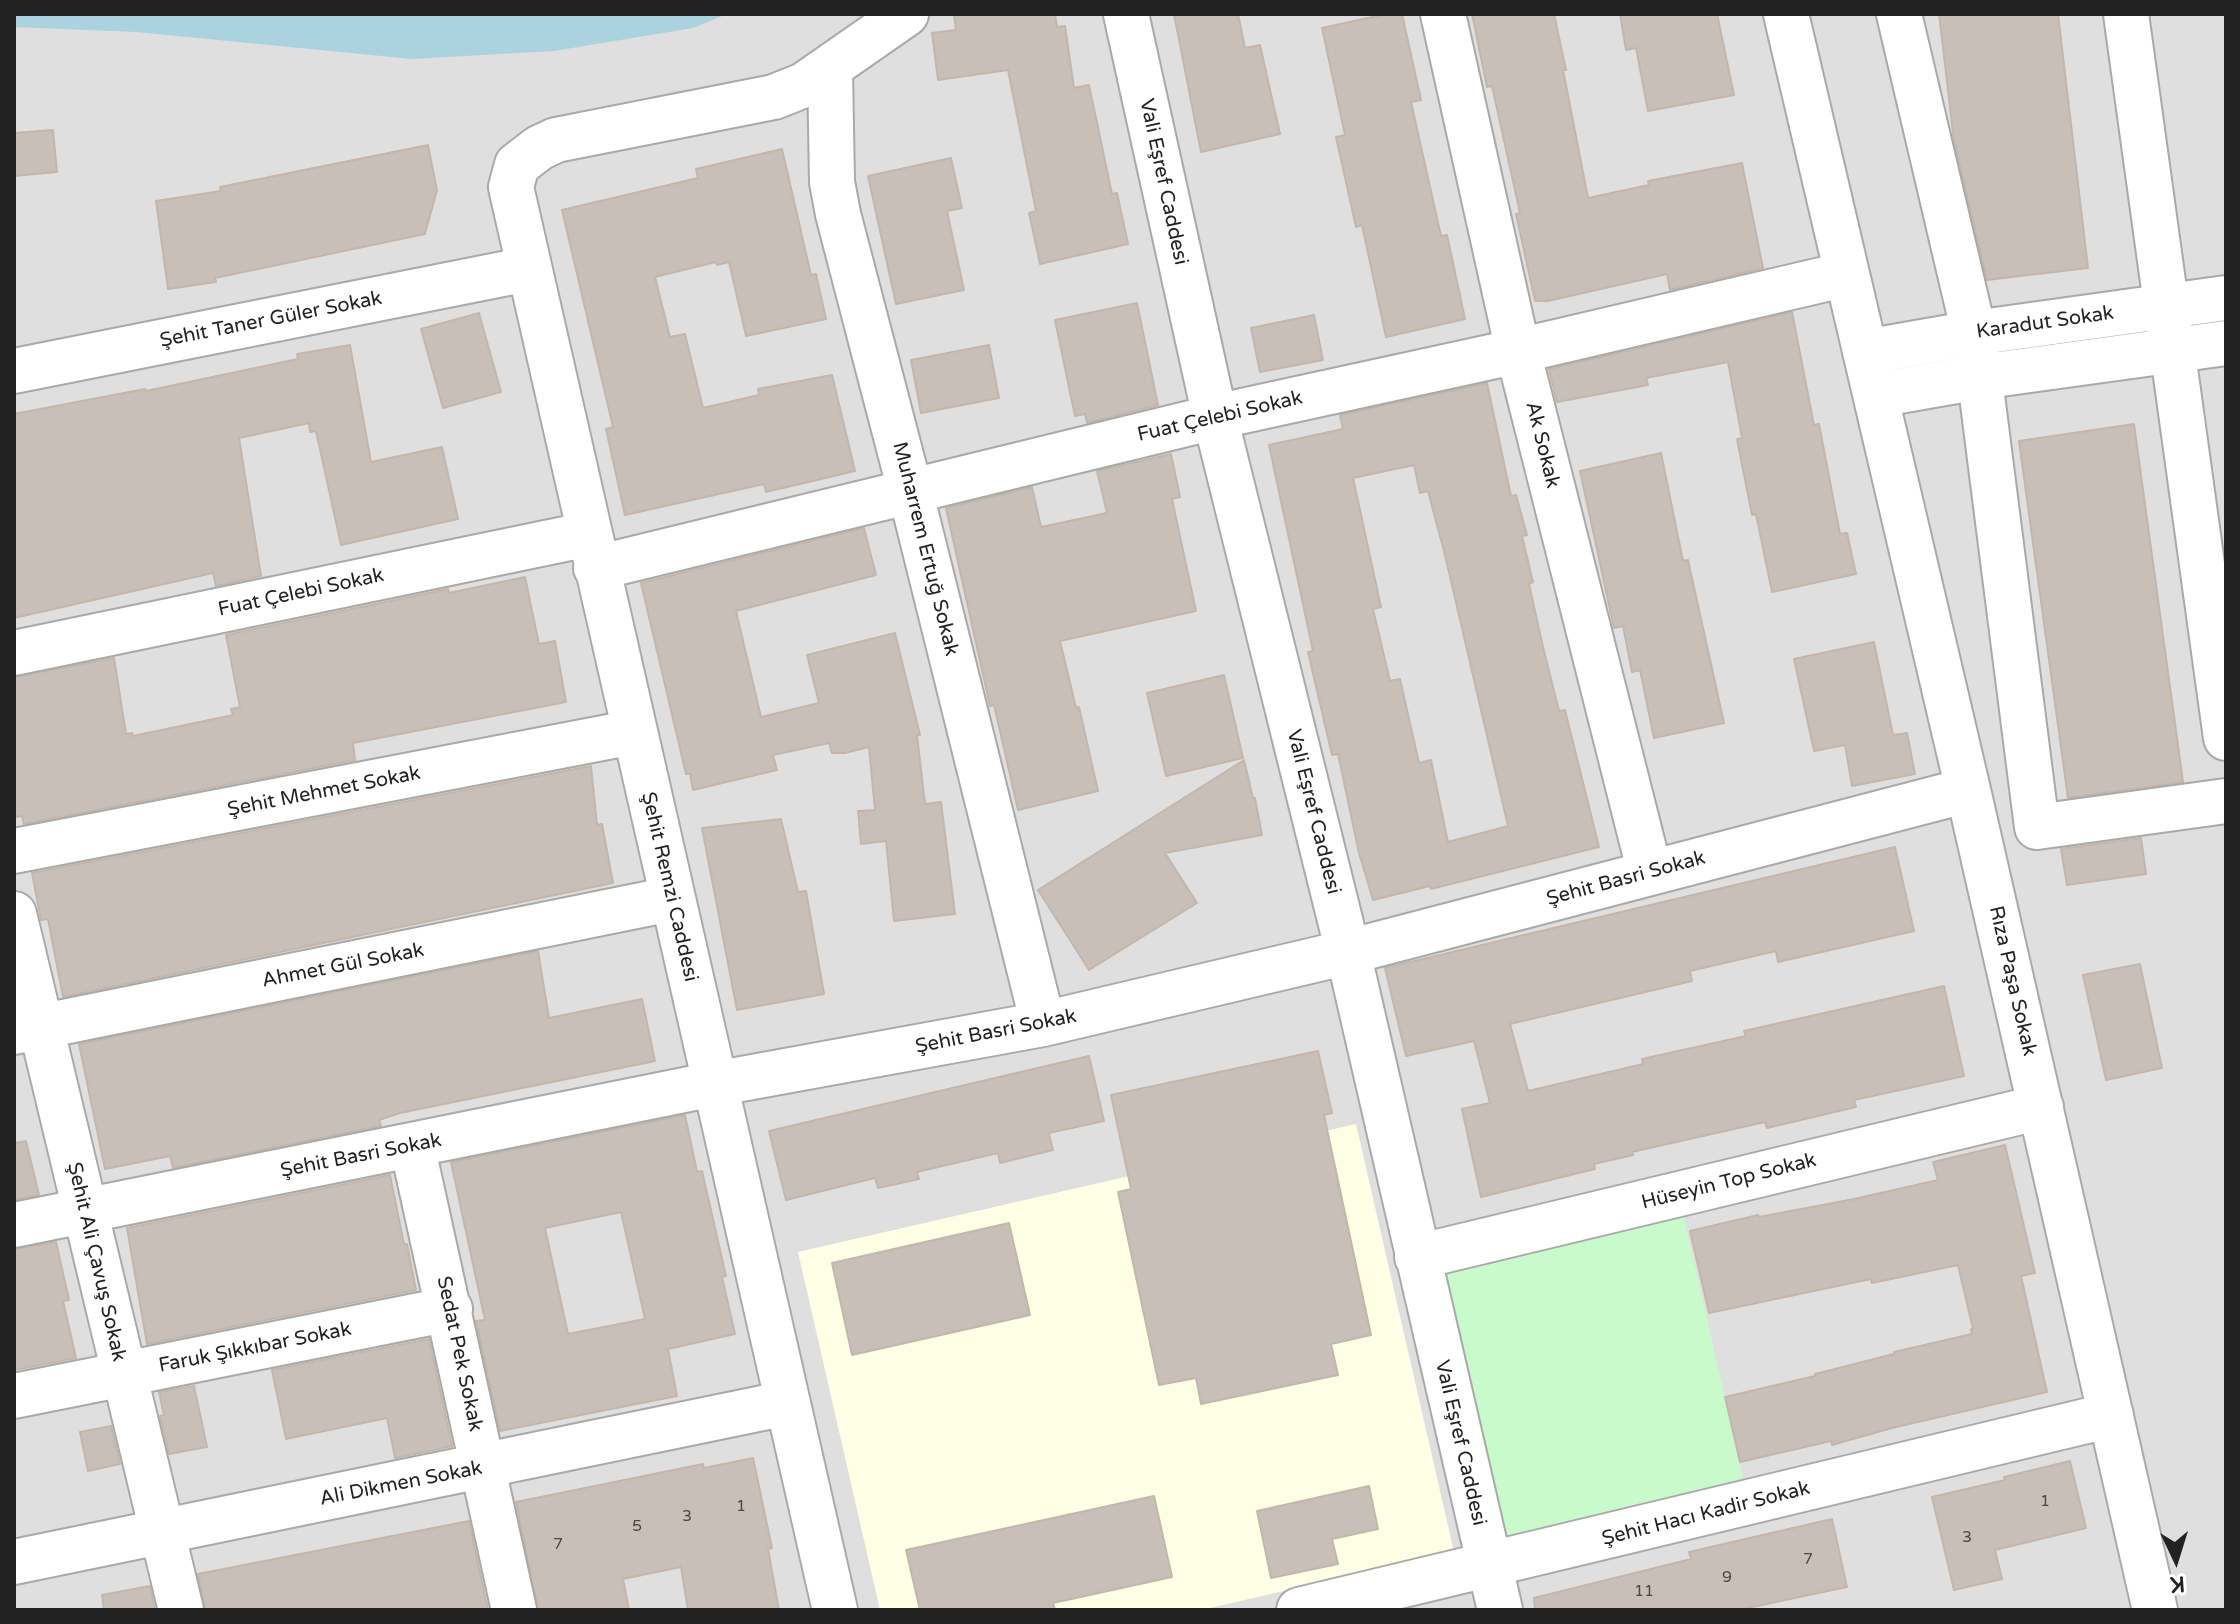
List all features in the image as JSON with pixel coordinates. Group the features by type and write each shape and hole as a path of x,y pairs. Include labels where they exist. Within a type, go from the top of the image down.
{"street":[{"path":"830,70 906,14"},
{"name":"Vali Eşref Caddesi","path":"1126,14 1215,417 1348,952 1500,1610"},
{"name":"Ak Sokak","path":"1443,14 1518,351 1650,873"},
{"name":"Rıza Paşa Sokak","path":"1786,14 1968,790 2155,1610"},
{"path":"1899,14 1974,333 2037,827 2226,801"},
{"path":"2126,14 2226,738"},
{"name":"Şehit Remzi Caddesi","path":"830,70 774,97 556,140 539,148 517,165 511,187 835,1610"},
{"name":"Muharrem Ertuğ Sokak","path":"830,70 832,182 838,214 1043,1024"},
{"name":"Şehit Taner Güler Sokak","path":"14,371 528,269"},
{"name":"Fuat Çelebi Sokak","path":"14,653 593,551 910,490 1215,417 1518,351 1847,274"},
{"name":"Karadut Sokak","path":"1865,352 1974,333 2226,298"},
{"path":"1876,395 1979,377 2226,343"},
{"name":"Şehit Mehmet Sokak","path":"14,851 634,732"},
{"name":"Şehit Basri Sokak","path":"14,1225 714,1084 1043,1024 1348,952 1968,790"},
{"name":"Ahmet Gül Sokak","path":"27,1029 671,899"},
{"name":"Şehit Ali Çavuş Sokak","path":"14,914 27,1029 84,1210 181,1610"},
{"name":"Hüseyin Top Sokak","path":"1417,1257 2041,1107"},
{"name":"Sedat Pek Sokak","path":"412,1145 514,1610"},
{"name":"Faruk Şıkkıbar Sokak","path":"14,1396 450,1309"},
{"name":"Ali Dikmen Sokak","path":"14,1562 483,1468 787,1403"},
{"name":"Şehit Hacı Kadir Sokak","path":"1299,1610 2111,1415"}],"shaded area":[{"path":"14,14 2226,14 2226,1610 14,1610"},
{"path":"1356,1124 1454,1552 1201,1610 880,1610 798,1252"}],"green space":[{"path":"1683,1214 1746,1490 1504,1545 1440,1269"}],"water":[{"path":"14,14 727,14 693,28 554,51 412,59 136,32 14,27"}],"building":[{"path":"954,14 1055,14 1057,27 1065,26 1074,88 1089,85 1112,194 1117,193 1128,244 1040,264 1029,213 1036,211 1008,70 938,80 932,33 956,30"},
{"path":"1174,14 1238,14 1245,48 1260,45 1280,134 1201,152"},
{"path":"1386,14 1402,14 1421,100 1411,102 1441,236 1447,235 1465,319 1386,337 1362,225 1356,227 1336,137 1345,135 1322,28"},
{"path":"1472,14 1554,14 1588,198 1649,185 1648,181 1742,163 1763,268 1670,290 1667,274 1548,301 1535,301 1516,214 1520,213 1492,86 1487,87"},
{"path":"1620,14 1717,14 1734,95 1648,111 1636,48 1626,50"},
{"path":"1939,14 2058,14 2088,268 1987,280 1954,141"},
{"path":"53,130 57,172 14,176 14,133"},
{"path":"428,145 437,190 425,234 215,278 216,282 168,289 156,201 221,191 220,187"},
{"path":"782,149 811,275 816,274 826,319 746,336 729,262 717,265 716,262 655,277 670,337 685,334 703,408 759,395 758,389 832,375 855,471 766,492 764,484 625,515 606,429 613,427 562,210 698,178 696,169"},
{"path":"951,158 962,208 947,211 964,290 896,304 868,176"},
{"path":"1137,303 1158,405 1087,423 1085,414 1075,416 1055,320"},
{"path":"1792,312 1814,425 1819,424 1840,534 1847,533 1856,574 1772,592 1737,439 1742,438 1728,362 1646,378 1648,385 1557,402 1549,369"},
{"path":"479,313 501,392 443,408 421,329"},
{"path":"1314,315 1323,360 1260,372 1251,328"},
{"path":"350,345 371,462 442,447 458,519 341,545 316,431 310,432 309,423 239,438 261,576 216,586 213,573 14,618 14,414 146,391 298,359 297,354"},
{"path":"989,345 999,398 921,413 911,360"},
{"path":"1487,383 1511,496 1516,495 1527,535 1522,536 1543,647 1559,711 1565,710 1599,847 1431,889 1430,886 1373,900 1359,853 1338,754 1332,755 1308,652 1313,651 1269,445 1343,429 1340,415","holes":["1414,465 1420,493 1428,491 1445,555 1508,826 1448,842 1431,760 1419,763 1400,679 1390,681 1373,609 1381,607 1353,478"]},
{"path":"2134,424 2183,782 2068,798 2019,441"},
{"path":"1661,453 1683,561 1688,560 1724,723 1654,738 1640,670 1632,672 1623,626 1614,628 1580,471"},
{"path":"1171,454 1180,497 1172,499 1196,611 1060,641 1098,791 1018,810 994,705 990,706 946,508 1032,487 1041,527 1107,513 1097,471"},
{"path":"864,528 876,575 736,611 761,717 819,703 807,655 895,633 920,735 917,735 925,804 941,802 955,914 894,921 886,841 861,844 858,811 875,810 869,747 832,753 829,743 773,755 777,770 693,790 690,774 686,774 641,583"},
{"path":"525,577 539,644 555,641 566,702 353,743 355,760 24,824 22,816 14,817 14,677 114,658 126,734 132,733 133,736 233,715 231,709 240,707 226,635 448,589 449,593"},
{"path":"1874,642 1893,735 1907,733 1915,774 1852,786 1845,745 1814,751 1794,659"},
{"path":"1224,675 1243,758 1166,776 1147,693"},
{"path":"1244,760 1262,835 1165,853 1197,903 1089,970 1038,890"},
{"path":"591,766 597,825 602,824 613,883 63,997 48,919 41,920 32,873"},
{"path":"781,819 798,892 806,891 824,994 737,1010 702,828"},
{"path":"2141,838 2146,874 2067,885 2061,849"},
{"path":"1895,847 1914,931 1778,962 1776,951 1690,971 1692,981 1510,1024 1528,1091 1643,1064 1642,1059 1746,1036 1744,1031 1944,986 1964,1076 1854,1100 1856,1107 1767,1128 1765,1122 1632,1152 1633,1155 1594,1164 1595,1169 1481,1197 1462,1109 1490,1103 1474,1041 1406,1056 1385,968"},
{"path":"538,951 549,1018 642,999 655,1061 400,1113 379,1120 381,1126 173,1168 170,1156 105,1169 79,1044"},
{"path":"2140,964 2162,1068 2106,1080 2083,975"},
{"path":"1318,1051 1332,1113 1324,1115 1371,1335 1331,1344 1338,1375 1201,1404 1196,1378 1159,1385 1118,1192 1131,1189 1111,1095"},
{"path":"1089,1056 1104,1121 1049,1133 1053,1150 1000,1163 998,1153 917,1172 919,1179 878,1188 875,1178 786,1200 769,1131"},
{"path":"685,1115 697,1172 702,1171 726,1276 722,1277 735,1334 668,1349 677,1396 500,1431 476,1321 485,1320 451,1162","holes":["621,1212 645,1319 568,1334 545,1228"]},
{"path":"26,1141 39,1195 14,1200 14,1143"},
{"path":"2005,1145 2035,1273 2021,1276 2047,1392 1832,1445 1831,1441 1740,1462 1725,1397 1972,1334 1973,1329 1958,1265 1872,1283 1871,1279 1709,1313 1690,1231 1938,1180 1933,1162"},
{"path":"390,1175 416,1290 147,1344 127,1228"},
{"path":"1009,1223 1030,1315 852,1355 832,1263"},
{"path":"56,1242 69,1300 63,1301 76,1358 14,1370 14,1249"},
{"path":"429,1339 452,1446 395,1458 387,1418 286,1439 272,1370"},
{"path":"194,1386 207,1447 169,1454 160,1416 164,1415 159,1392"},
{"path":"111,1426 120,1464 88,1471 80,1432"},
{"path":"753,1458 772,1548 768,1549 779,1610 688,1610 681,1567 623,1579 629,1610 538,1610 516,1502 703,1464 704,1468"},
{"path":"2070,1461 2086,1528 1995,1550 2002,1579 1954,1590 1932,1497"},
{"path":"1369,1486 1378,1529 1332,1539 1338,1564 1271,1578 1257,1511"},
{"path":"1154,1496 1172,1577 1053,1603 1055,1610 920,1610 906,1550"},
{"path":"1832,1519 1847,1587 1738,1610 1535,1610 1534,1598 1691,1559 1689,1552"},
{"path":"469,1521 488,1610 205,1610 198,1574"},
{"path":"150,1586 155,1610 104,1610 102,1595"}]}
